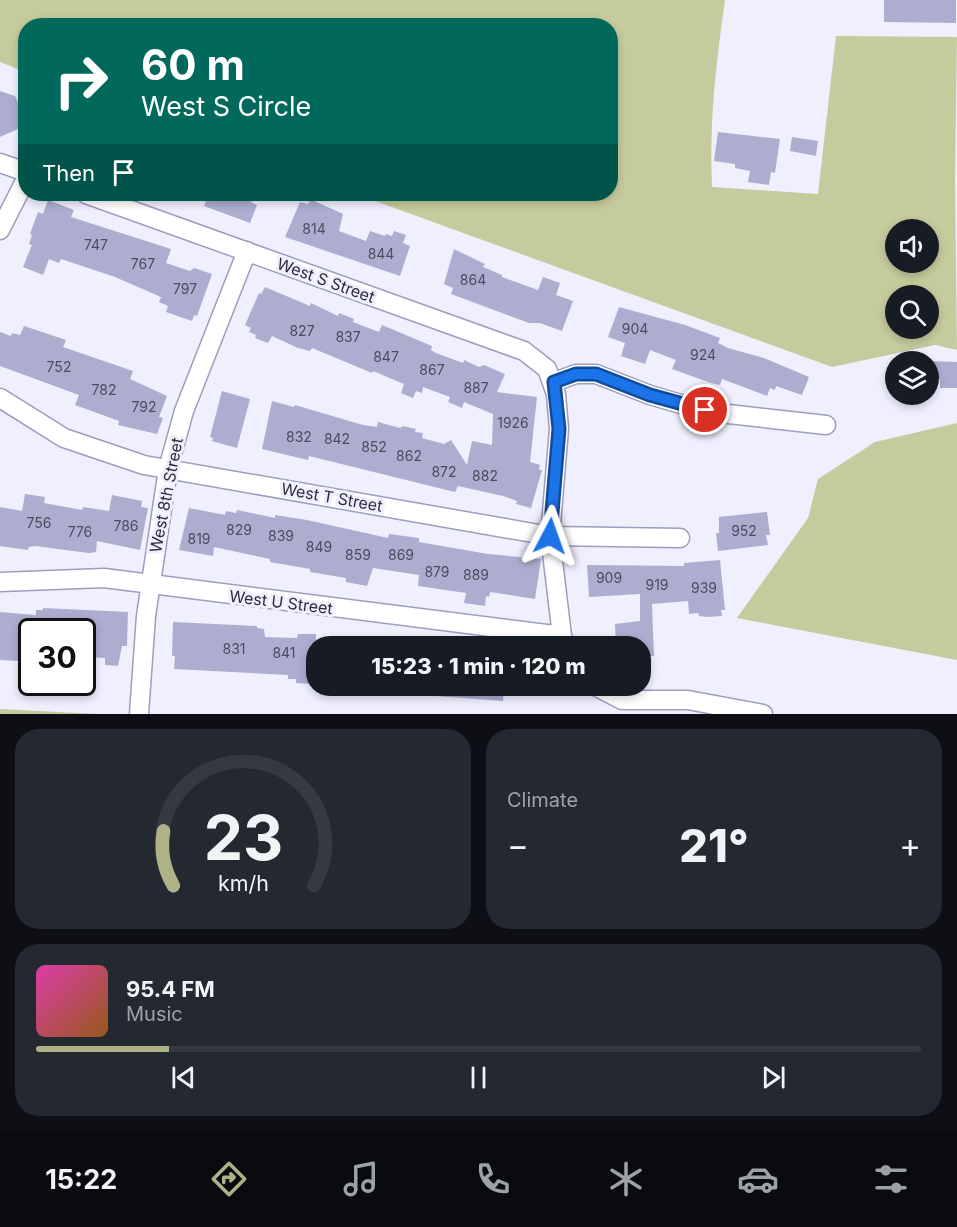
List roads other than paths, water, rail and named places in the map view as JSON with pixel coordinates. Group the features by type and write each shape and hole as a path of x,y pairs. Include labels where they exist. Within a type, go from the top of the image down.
{"street":[{"path":"0,163 18,169"},
{"path":"0,230 18,194"},
{"name":"West S Street","path":"106,201 524,351 547,369 554,382"},
{"name":"West 8th Street","path":"139,714 150,586 168,469 184,411 247,251"},
{"path":"563,636 550,536 559,429 554,382 576,374 596,374 650,395 692,407 826,425"},
{"name":"West T Street","path":"0,398 64,438 112,456 168,469 550,536 680,538"},
{"name":"West U Street","path":"0,582 105,578 526,636"},
{"path":"614,696 622,700 683,707 718,704 763,714"}]}
